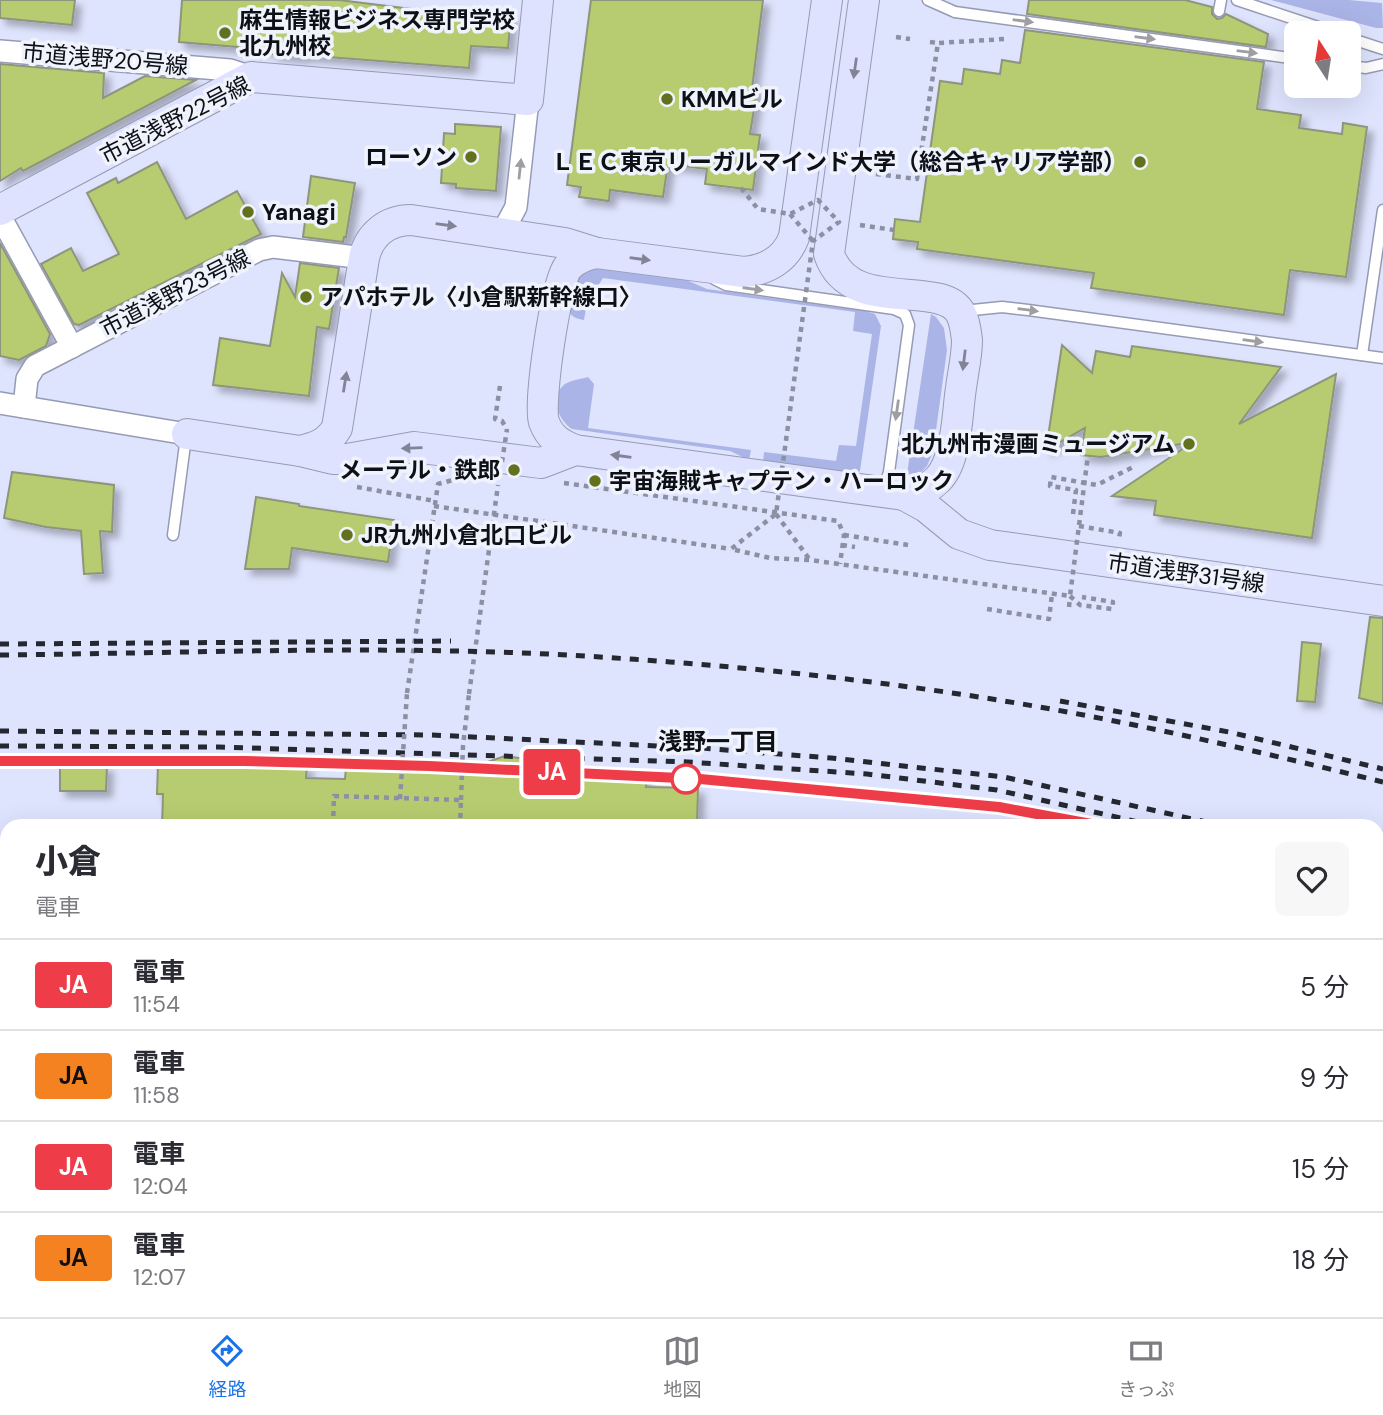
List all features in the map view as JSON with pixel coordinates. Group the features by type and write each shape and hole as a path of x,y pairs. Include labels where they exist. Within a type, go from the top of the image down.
{"street":[{"path":"502,233 516,207 538,0"},
{"path":"333,459 363,258 376,233 399,221 411,220 502,233 565,243 597,253 744,272 755,271 775,262 791,245 794,237 827,0"},
{"path":"597,253 576,260 567,268 562,278 542,395 543,419 552,437 561,444 575,450 904,495 928,488 946,468 953,447 967,341 960,312 950,302 878,291 853,284 837,273 829,254 864,0"},
{"name":"市道浅野20号線","path":"0,51 230,70 251,78"},
{"name":"市道浅野22号線","path":"0,210 251,78 528,100"},
{"path":"0,216 72,346"},
{"name":"市道浅野23号線","path":"24,407 30,372 35,366 266,248 363,258"},
{"path":"0,403 300,451 333,459 414,447 541,463 575,450"},
{"path":"300,451 321,445 337,428"},
{"path":"946,468 952,505 959,520 967,530 990,545"},
{"name":"市道浅野31号線","path":"904,495 926,507 960,534 990,545 1383,601"}],"lane":[{"path":"928,0 955,12 1284,57"},
{"path":"1237,0 1300,21"},
{"path":"1362,42 1383,49"},
{"path":"1362,68 1383,64"},
{"path":"1362,355 1383,210"},
{"path":"690,266 726,285 894,309 905,314 909,325 889,472 886,481 865,489"},
{"path":"960,312 1002,307 1383,358"},
{"path":"173,535 187,434"}],"path":[{"path":"896,37 911,39"},
{"path":"930,42 1012,38"},
{"path":"876,174 917,179 938,43"},
{"path":"741,188 758,209 790,214 818,200 839,222 813,241 776,514 810,560"},
{"path":"790,214 813,241"},
{"path":"853,224 894,230"},
{"path":"500,386 495,419 502,421 507,429 502,462"},
{"path":"1069,607 1088,455"},
{"path":"1073,514 1076,490 1049,485 1051,477 1097,485 1135,466"},
{"path":"460,819 467,707 500,474"},
{"path":"555,482 838,521 844,535 840,565"},
{"path":"357,487 435,500 407,693 400,799"},
{"path":"435,506 731,548 770,558 810,560 1070,596 1080,604 1112,609 1113,602 1082,597"},
{"path":"731,548 776,514"},
{"path":"1079,526 1086,527"},
{"path":"844,535 908,545"},
{"path":"842,545 855,547"},
{"path":"987,609 1049,619 1052,594"},
{"path":"333,819 334,796 461,800"}],"shaded area":[{"path":"1271,0 1349,0 1382,3 1383,28 1362,24 1362,21 1350,21"},
{"path":"594,268 675,275 707,289 875,314 881,326 860,471 857,474 763,462 764,452 836,461 839,445 856,446 872,334 853,331 855,312 603,278 587,303 584,320 576,318 569,309 571,295 580,275"},
{"path":"931,314 944,328 947,350 933,452 927,466 918,476 909,477 907,474"},
{"path":"588,377 594,384 588,428 751,450 749,460 730,451 572,429 559,414 557,395 565,384"}],"building":[{"path":"0,0 75,0 72,25 0,18"},
{"path":"182,0 339,0 420,10 511,15 508,48 471,46 469,68 303,57 273,54 273,50 179,42"},
{"name":"KMMビル","path":"591,0 763,0 752,89 757,90 750,134 760,135 753,190 705,184 707,169 668,164 663,197 610,190 609,201 579,197 581,187 567,185"},
{"path":"1029,0 1185,0 1212,7 1212,14 1217,19 1226,14 1268,34 1266,47 1027,14"},
{"path":"1025,30 1264,62 1257,109 1301,115 1299,128 1342,134 1343,123 1367,127 1346,277 1290,270 1284,315 1091,288 1094,273 917,249 918,242 893,239 895,219 920,222 940,81 962,84 964,69 1000,74 1002,60 1020,63"},
{"path":"0,64 104,73 103,98 145,76 196,80 0,181"},
{"name":"ローソン","path":"455,124 501,127 496,191 456,188 456,184 441,183 444,133 455,134"},
{"path":"157,162 186,219 237,191 261,234 79,325 74,324 41,264 71,248 83,271 119,254 87,193 116,178 118,183"},
{"path":"311,176 355,183 343,242 303,237"},
{"path":"0,243 50,334 46,346 19,360 0,356"},
{"path":"300,263 339,268 329,329 317,327 309,396 213,385 220,338 270,346 282,273 295,297"},
{"path":"1062,345 1092,373 1096,351 1130,357 1132,346 1281,367 1239,424 1336,374 1312,538 1154,515 1156,501 1112,496 1193,442 1101,457 1081,455 1085,428 1046,450"},
{"path":"12,472 114,485 112,532 100,531 103,573 84,574 81,531 4,518"},
{"path":"256,497 394,520 388,562 292,548 289,569 245,569"},
{"path":"1370,617 1383,618 1383,704 1359,698"},
{"path":"1302,642 1321,644 1315,702 1297,701"},
{"path":"505,756 533,760 553,770 646,773 646,787 698,788 697,819 162,819 163,794 157,794 158,763 307,766 306,778 345,779 346,767 361,768 362,761 476,766"},
{"path":"60,766 107,766 106,791 60,791"}],"railway":[{"path":"0,644 451,641"},
{"path":"0,655 426,650 567,655 722,666 877,683 1030,705 1182,735 1383,782"},
{"path":"1060,701 1229,732 1383,769"},
{"path":"0,731 432,735 700,748 831,758 1004,777 1193,819"},
{"path":"0,746 219,747 688,762 867,774 997,790 1125,819"},
{"path":"0,761 218,760 429,766 700,779 999,807 1064,819"}],"train":[{"name":"JA","path":"0,761 244,761 429,766 700,779 999,807 1064,819"}],"place":[{"name":"麻生情報ビジネス専門学校 北九州校","path":"225,33"},
{"name":"KMMビル","path":"667,99"},
{"name":"ローソン","path":"471,157"},
{"name":"ＬＥＣ東京リーガルマインド大学（総合キャリア学部）","path":"1140,162"},
{"name":"Yanagi","path":"248,212"},
{"name":"アパホテル〈小倉駅新幹線口〉","path":"306,297"},
{"name":"北九州市漫画ミュージアム","path":"1189,444"},
{"name":"メーテル・鉄郎","path":"514,470"},
{"name":"宇宙海賊キャプテン・ハーロック","path":"595,481"},
{"name":"JR九州小倉北口ビル","path":"347,535"}],"district":[{"name":"浅野一丁目","path":"718,741"}]}
